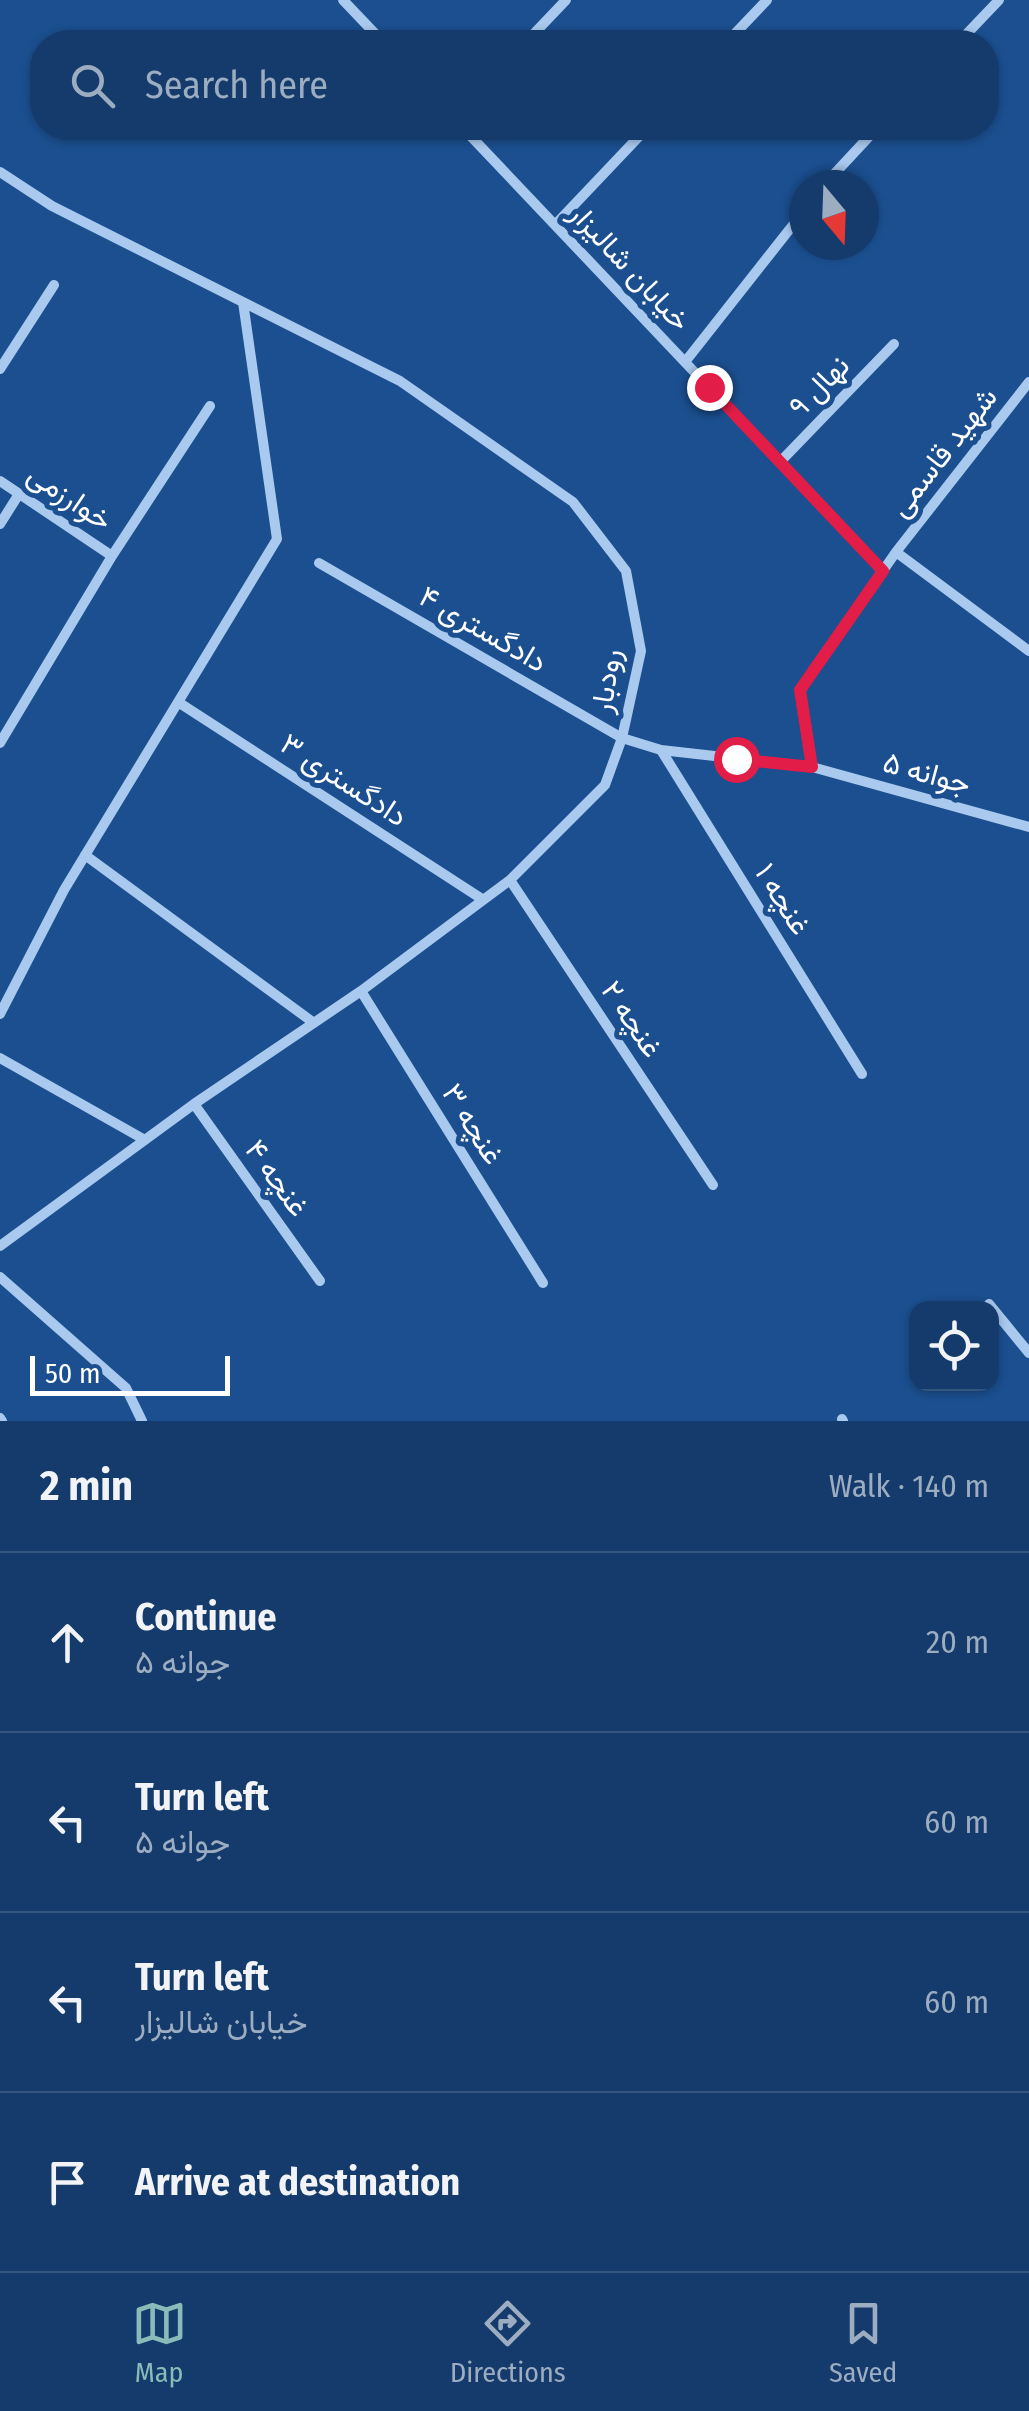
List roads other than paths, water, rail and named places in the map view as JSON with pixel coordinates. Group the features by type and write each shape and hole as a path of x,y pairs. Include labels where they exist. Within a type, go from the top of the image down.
{"street":[{"path":"343,0 372,30"},
{"path":"537,30 566,0"},
{"path":"738,30 767,0"},
{"path":"970,30 999,0"},
{"name":"خیابان شالیزار","path":"474,140 883,571"},
{"path":"555,225 636,140"},
{"path":"838,170 867,140"},
{"name":"رودبار","path":"0,172 52,206 400,381 573,502 626,571 641,652 622,738 605,785 510,880 361,991 194,1104 0,1246"},
{"path":"685,362 789,230"},
{"path":"0,369 54,285"},
{"path":"0,1014 64,890 277,539 243,302"},
{"name":"نهال ۹","path":"780,462 894,344"},
{"name":"شهید قاسمی","path":"896,552 1029,382"},
{"path":"0,743 112,556 210,406"},
{"name":"خوارزمی","path":"0,481 112,556"},
{"path":"0,524 19,494"},
{"path":"812,767 800,690 896,552 1029,651"},
{"name":"دادگستری ۴","path":"319,563 622,738"},
{"name":"دادگستری ۳","path":"178,702 482,899"},
{"name":"جوانه ۵","path":"622,738 661,750 812,767 1029,827"},
{"name":"غنچه ۱","path":"661,750 862,1074"},
{"path":"85,855 314,1023"},
{"name":"غنچه ۲","path":"510,880 713,1185"},
{"name":"غنچه ۳","path":"361,991 543,1282"},
{"path":"0,1058 145,1140"},
{"name":"غنچه ۴","path":"194,1104 320,1281"},
{"path":"0,1277 126,1388 142,1421"},
{"path":"999,1316 1029,1353"}]}
